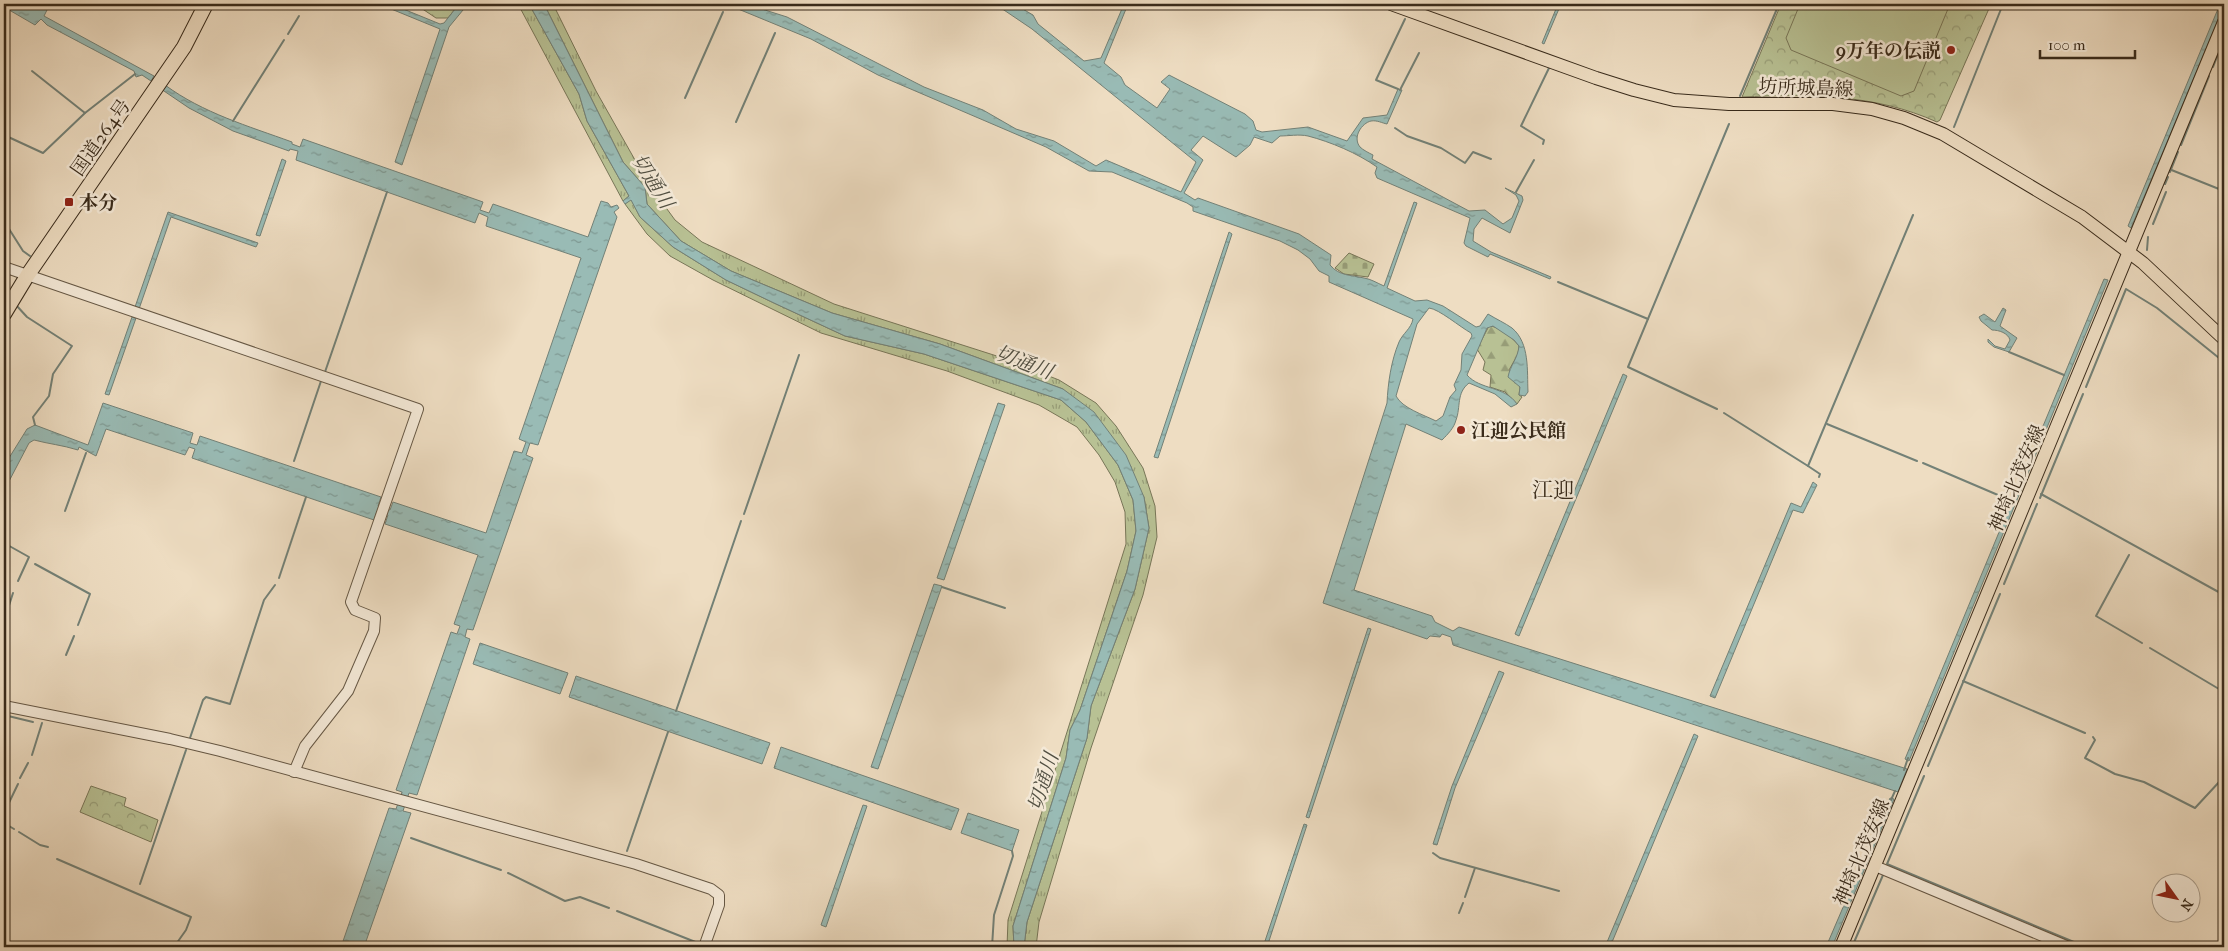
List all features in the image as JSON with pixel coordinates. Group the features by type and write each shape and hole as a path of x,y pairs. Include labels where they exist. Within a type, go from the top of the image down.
{"highway":[{"name":"国道264号","path":"4,314 27,276 184,47 206,4"}],"main road":[{"name":"坊所城島線","path":"1391,4 1596,78 1666,98 1728,104 1833,104 1872,110 1904,118 1943,134 2035,187 2082,217 2129,253 2224,338"},
{"name":"神埼北茂安線","path":"1841,947 2224,22"}],"street":[{"path":"4,267 418,409 351,602 355,610 375,618 374,631 348,691 305,746 294,772"},
{"path":"4,706 170,739 636,864 711,889 719,895 719,905 704,947"},
{"path":"1875,866 2069,947"}],"green space":[{"path":"415,4 459,4 448,18 436,18"},
{"path":"518,4 529,4 579,94 587,121 629,196 623,201"},
{"path":"544,4 553,4 596,91 648,183 675,220 702,242 834,304 1003,358 1059,380 1096,403 1116,426 1143,468 1155,506 1157,537 1143,595 1091,748 1039,922 1036,947 1024,947 1027,922 1087,738 1091,706 1135,589 1149,528 1144,497 1063,389 940,344 832,313 731,271 681,241 647,204 645,187 623,162"},
{"path":"1781,4 1991,4 1940,120 1937,122 1914,113 1866,101 1817,96 1742,97"},
{"path":"1800,4 1950,4 1914,91 1901,96 1791,50 1786,38"},
{"path":"631,199 640,217 673,247 726,280 774,303 845,336 924,354 1061,400 1086,422 1118,465 1133,500 1136,531 1127,571 1080,710 1070,730 1066,758 1013,926 1014,947 1007,947 1008,920 1126,544 1125,512 1115,482 1099,455 1077,427 1039,405 947,371 821,333 713,280 670,256 647,234 625,204"},
{"path":"1349,253 1374,264 1368,277 1344,274 1335,268"},
{"path":"1489,326 1506,333 1519,346 1518,354 1509,370 1520,387 1519,395 1522,397 1517,404 1505,392 1490,387 1491,375 1483,370 1485,362 1477,349"},
{"path":"91,786 126,798 124,806 158,820 151,842 80,812"}],"water":[{"path":"4,4 50,4 44,16 154,76 151,81 142,75 136,77 134,71 47,25 41,19 35,25 4,7"},
{"path":"379,4 391,4 440,24 444,23 459,4 468,4 449,27 402,165 395,162 440,29"},
{"path":"529,4 544,4 623,162 645,187 647,204 681,241 731,271 832,313 940,344 1063,389 1094,412 1126,455 1144,497 1149,528 1135,589 1091,706 1087,738 1027,922 1024,947 1014,947 1013,926 1066,758 1070,730 1080,710 1127,571 1136,531 1133,500 1118,465 1086,422 1061,400 924,354 845,336 726,280 673,247 640,217 631,200 625,204 623,201 629,196 587,121 579,94"},
{"path":"726,4 746,4 787,17 924,87 983,110 1016,129 1054,141 1096,166 1106,160 1181,192 1196,162 1032,29 995,4 1014,4 1033,15 1038,24 1084,61 1101,58 1124,4 1128,4 1104,63 1121,77 1125,85 1157,108 1170,89 1161,82 1169,75 1245,114 1253,121 1256,130 1262,132 1308,127 1347,141 1363,118 1387,115 1398,89 1402,90 1387,124 1371,121 1361,127 1357,139 1360,147 1373,155 1372,159 1469,211 1485,210 1503,224 1512,218 1519,201 1516,195 1505,188 1522,196 1523,200 1510,233 1482,218 1474,229 1473,241 1491,252 1551,277 1550,279 1490,254 1488,257 1466,246 1464,243 1470,218 1377,178 1375,173 1377,167 1361,157 1344,148 1308,136 1280,136 1272,143 1254,137 1250,145 1236,157 1203,136 1191,150 1203,160 1184,193 1195,200 1198,198 1299,234 1331,255 1330,265 1337,271 1369,279 1384,286 1414,202 1417,203 1387,288 1415,301 1427,300 1443,306 1476,327 1480,326 1488,314 1512,328 1522,341 1527,366 1528,392 1525,396 1519,395 1520,387 1508,377 1519,346 1514,340 1493,326 1487,328 1467,375 1472,380 1506,394 1517,404 1511,407 1495,394 1469,383 1460,396 1454,426 1442,440 1406,424 1354,590 1432,616 1435,622 1453,631 1459,627 1907,769 1898,792 1453,645 1451,637 1442,634 1440,637 1430,636 1427,639 1323,603 1387,403 1390,372 1396,349 1411,326 1413,319 1329,282 1329,276 1319,271 1310,259 1298,250 1280,241 1193,211 1193,207 1187,203 1112,172 1089,171 1046,147 878,75 811,39","holes":["1429,308 1471,333 1472,336 1462,354 1461,370 1454,385 1456,390 1450,397 1443,416 1436,421 1408,408 1396,396 1417,324"]},
{"path":"1558,4 1561,4 1544,44 1542,43"},
{"path":"2220,4 2224,4 2224,6 2131,228 2128,226"},
{"path":"165,85 210,111 292,142 292,144 300,147 303,139 483,202 480,210 489,213 493,204 588,237 601,201 608,203 611,207 617,205 619,208 614,212 617,217 538,445 530,443 526,455 533,458 473,630 467,629 465,637 470,639 417,795 409,793 403,811 411,813 364,947 341,947 389,808 396,809 402,792 396,790 451,632 457,634 460,626 454,624 478,555 385,524 388,515 377,511 374,520 192,458 195,449 189,447 185,455 106,429 96,456 79,447 78,450 34,440 29,443 6,487 4,486 4,466 27,429 35,425 88,445 103,403 193,433 190,443 197,445 200,436 381,497 378,506 390,510 393,502 486,533 514,451 522,453 526,442 519,439 581,258 486,226 488,217 479,213 475,223 296,160 298,151 290,149 289,151 233,131 189,108 161,89"},
{"path":"282,159 286,161 260,236 256,235"},
{"path":"168,212 258,243 256,247 171,217 139,309 135,307"},
{"path":"1229,232 1232,234 1158,458 1154,457"},
{"path":"2104,279 2108,280 1909,761 1905,759"},
{"path":"2003,308 2006,310 2000,326 2017,338 2009,352 1994,347 1988,342 1988,339 1995,346 2005,349 2010,340 2007,335 2000,331 1992,330 1979,317 1984,314 1995,322"},
{"path":"132,317 136,318 109,395 105,394"},
{"path":"1623,374 1627,376 1519,636 1515,634"},
{"path":"998,403 1005,405 944,580 937,578"},
{"path":"1813,482 1817,485 1803,513 1793,510 1715,698 1710,696 1791,503 1801,507"},
{"path":"934,584 942,586 878,769 871,767"},
{"path":"1368,628 1371,629 1309,818 1306,817"},
{"path":"480,643 568,673 560,694 473,664"},
{"path":"1499,671 1504,673 1455,788 1437,845 1433,844 1452,786"},
{"path":"576,676 770,743 762,764 569,697"},
{"path":"1694,734 1698,736 1610,947 1605,947"},
{"path":"781,747 959,809 951,830 774,768"},
{"path":"1890,798 1894,799 1832,947 1826,947"},
{"path":"863,805 867,806 826,927 821,925"},
{"path":"968,813 1019,830 1012,851 961,833"},
{"path":"1304,824 1307,825 1267,947 1263,947"}],"waterway":[{"path":"1740,96 1779,4"},
{"path":"1954,127 2003,4"},
{"path":"685,98 723,12"},
{"path":"288,34 299,16"},
{"path":"1398,89 1376,80 1405,19"},
{"path":"736,122 775,33"},
{"path":"2213,67 2224,39"},
{"path":"233,121 284,40"},
{"path":"1400,90 1419,53"},
{"path":"1543,144 1544,140 1521,126 1549,68"},
{"path":"32,71 85,113"},
{"path":"4,135 43,153 85,113 135,74"},
{"path":"2181,145 2209,76"},
{"path":"1717,409 1628,367 1729,124"},
{"path":"1395,128 1407,136 1441,148 1465,163 1473,152 1491,159"},
{"path":"2170,172 2178,152"},
{"path":"1516,192 1534,160"},
{"path":"2169,169 2224,191"},
{"path":"2165,184 2168,177"},
{"path":"325,372 387,192"},
{"path":"2153,224 2166,192"},
{"path":"1819,477 1820,474 1808,466 1913,215"},
{"path":"4,221 23,251 30,256"},
{"path":"2147,250 2148,237"},
{"path":"1558,282 1648,319"},
{"path":"2086,387 2126,289 2157,308 2224,362"},
{"path":"16,305 27,317 72,346 53,374 49,396 33,417 35,425"},
{"path":"2009,352 2064,375"},
{"path":"744,514 799,355"},
{"path":"294,461 321,381"},
{"path":"2040,498 2083,394"},
{"path":"1724,413 1808,466"},
{"path":"1827,424 1917,461"},
{"path":"65,511 86,453"},
{"path":"1923,463 2012,501"},
{"path":"2041,494 2224,595"},
{"path":"279,578 306,497"},
{"path":"2004,584 2037,504"},
{"path":"676,711 741,521"},
{"path":"4,543 29,557 18,581"},
{"path":"2129,555 2096,616 2142,643"},
{"path":"35,564 90,594 78,625"},
{"path":"190,738 203,700 206,697 230,704 264,600 275,585"},
{"path":"942,587 1005,608"},
{"path":"4,621 13,593"},
{"path":"1928,766 2000,594"},
{"path":"66,655 74,636"},
{"path":"2150,648 2224,692"},
{"path":"1963,681 2085,733"},
{"path":"4,715 33,722"},
{"path":"32,755 42,723"},
{"path":"627,851 668,732"},
{"path":"2093,737 2095,740 2085,758 2115,774 2144,782 2195,808 2220,781 2224,782"},
{"path":"140,884 186,750"},
{"path":"1904,770 1908,758"},
{"path":"20,778 28,763"},
{"path":"1924,776 1887,864 2086,947"},
{"path":"4,813 18,784"},
{"path":"1891,800 1895,791"},
{"path":"4,823 14,829"},
{"path":"19,832 40,845 48,847"},
{"path":"411,838 501,870"},
{"path":"992,947 994,915 1013,856 1012,851"},
{"path":"1433,853 1440,858 1559,891"},
{"path":"57,859 191,917 186,930 174,947"},
{"path":"1465,897 1475,868"},
{"path":"508,873 565,901 580,897 609,908"},
{"path":"1852,947 1883,875"},
{"path":"1459,913 1463,903"},
{"path":"617,911 698,943"}],"place":[{"name":"9万年の伝説","path":"1951,50"},
{"name":"本分","path":"69,202"},
{"name":"江迎公民館","path":"1461,430"}],"district":[{"name":"江迎","path":"1553,490"}],"water label":[{"name":"切通川","path":"653,181"},
{"name":"切通川","path":"1024,362"},
{"name":"切通川","path":"1043,782"}]}
